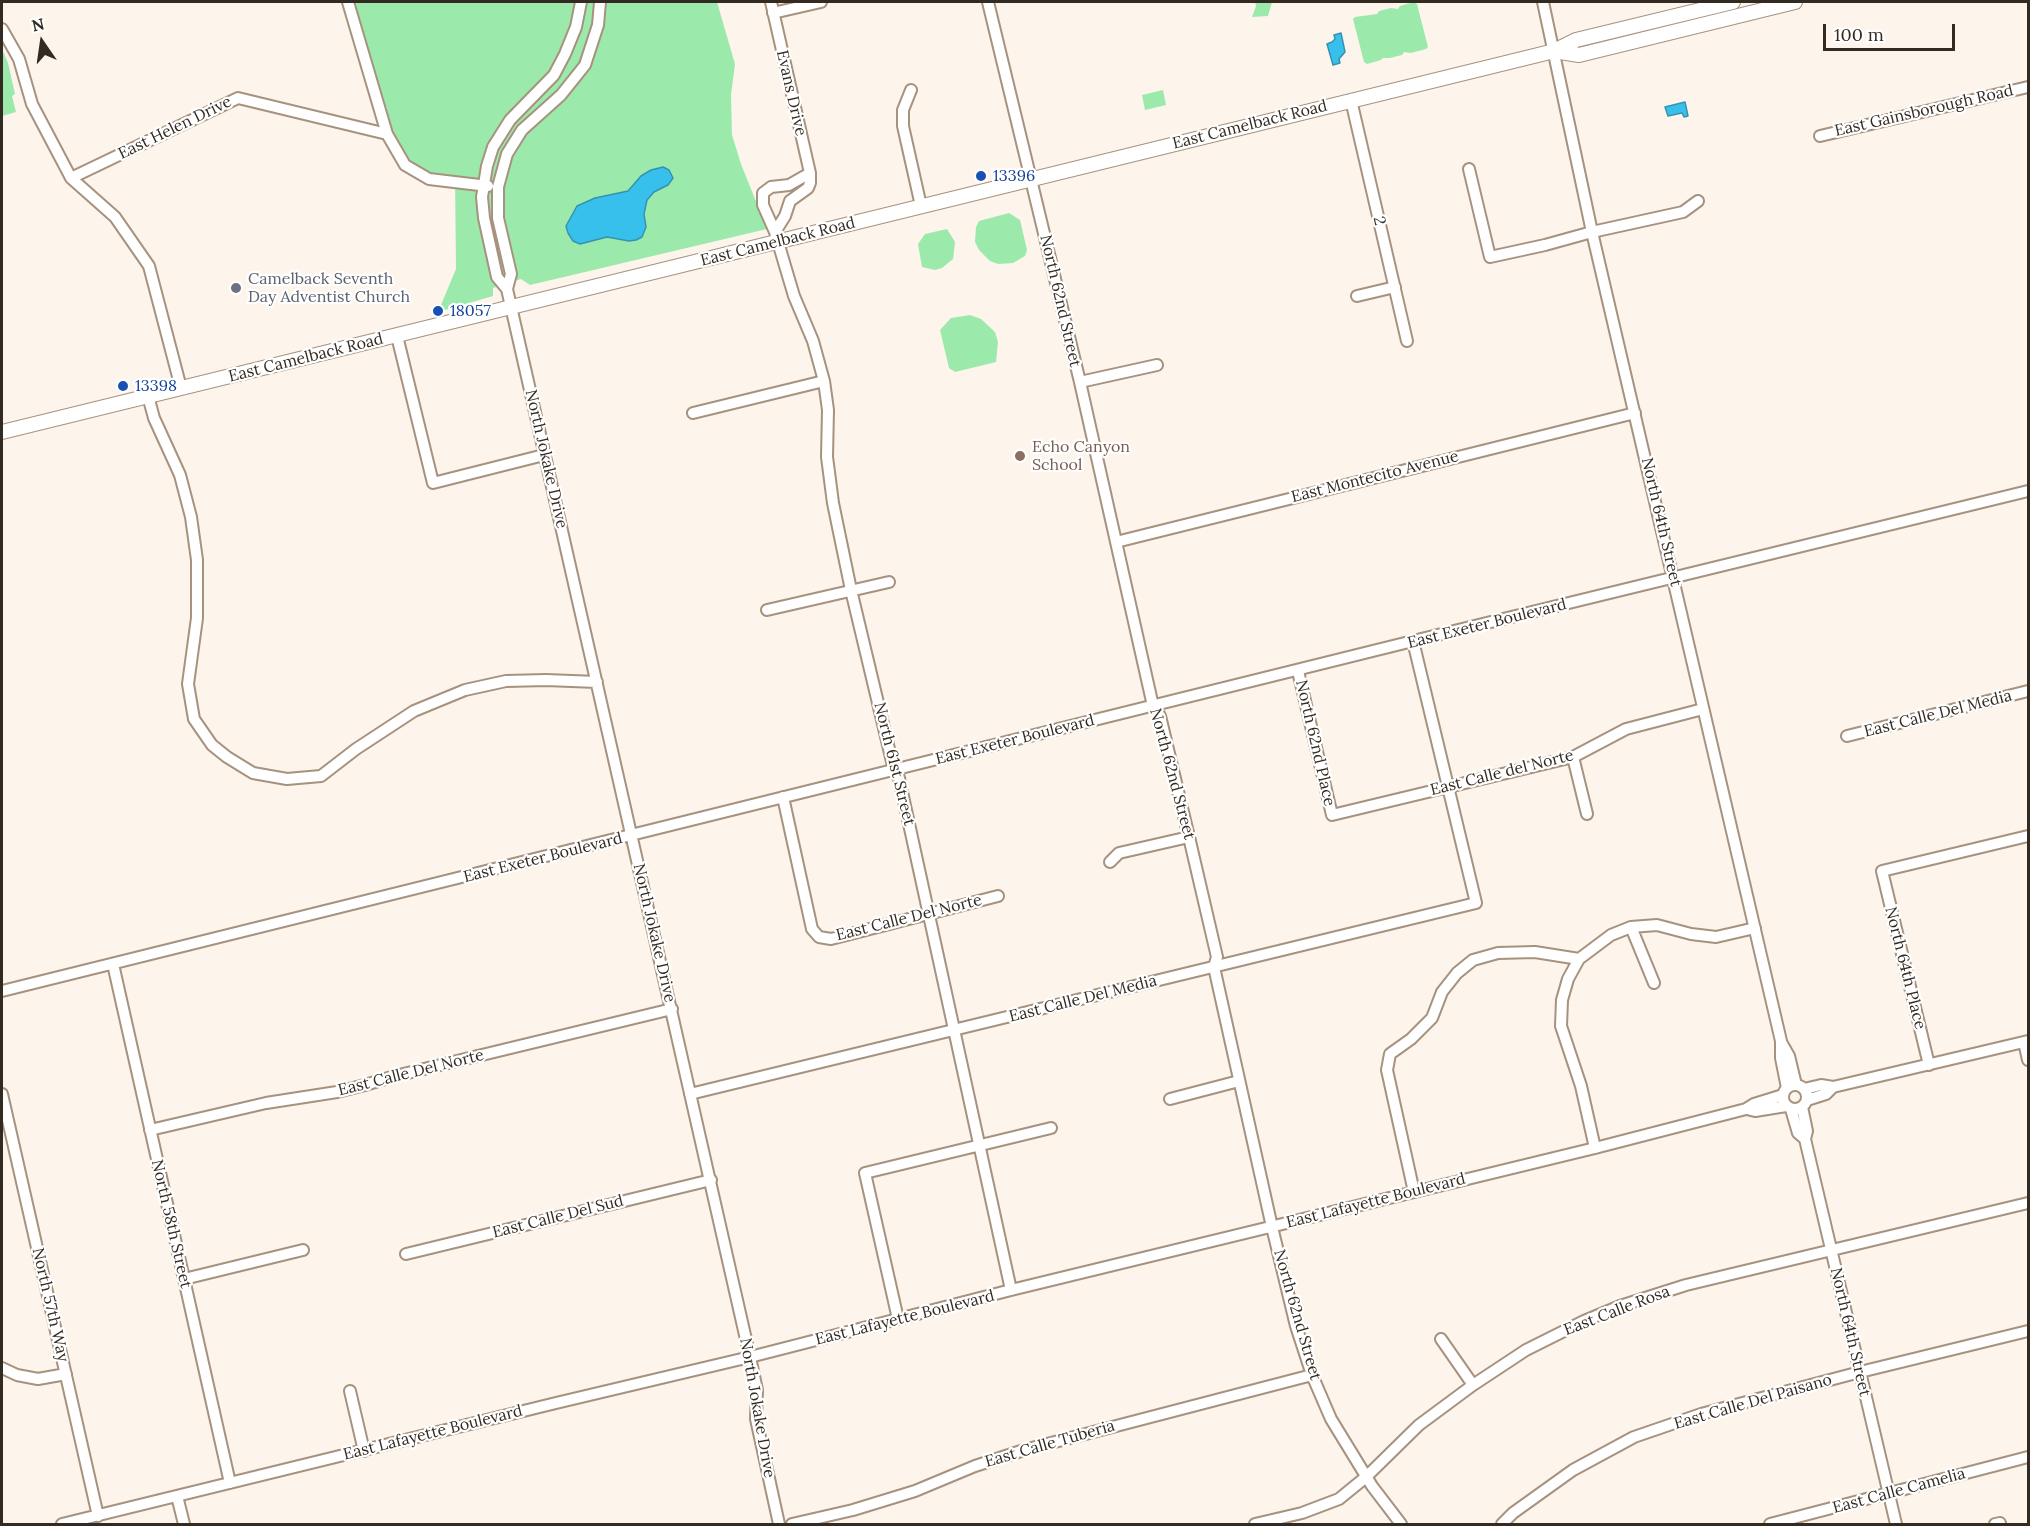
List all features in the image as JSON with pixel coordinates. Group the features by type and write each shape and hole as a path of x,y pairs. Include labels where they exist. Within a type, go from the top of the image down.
{"main road":[{"name":"East Camelback Road","path":"2,432 512,308 776,237 921,206 1554,51 1576,40 1733,2"},
{"name":"East Camelback Road","path":"1554,51 1579,55 1795,2"},
{"path":"1708,8 1713,23"}],"street":[{"path":"348,2 387,134 405,165 429,179 498,187"},
{"path":"507,290 497,277 484,218 482,197 493,147 510,120 554,75 566,54 576,27 581,2"},
{"path":"507,290 511,273 498,218 498,187 507,154 522,130 561,95 585,65 598,25 600,2"},
{"name":"Evans Drive","path":"810,173 772,7 821,2"},
{"name":"North 62nd Street","path":"988,2 1080,382 1153,706 1160,716 1217,957 1214,967 1296,1326 1312,1375 1331,1419 1366,1477 1401,1524"},
{"name":"North 64th Street","path":"1543,2 1592,232 1781,1041 1780,1058 1807,1131 1805,1139 1896,1524"},
{"path":"2,29 19,58 32,104 71,178 114,217 149,266 181,388"},
{"name":"East Gainsborough Road","path":"1820,136 2028,87"},
{"path":"911,90 903,110 903,126 921,206"},
{"name":"East Helen Drive","path":"71,178 238,98 387,134"},
{"name":"2","path":"1351,100 1407,341"},
{"path":"1469,170 1490,257 1683,212 1698,201"},
{"path":"776,237 763,205 763,193 771,187 789,185 810,173 808,188 790,201"},
{"path":"776,237 790,201 789,193 782,186"},
{"name":"North 61st Street","path":"776,237 794,296 819,360 824,381 828,410 827,457 830,483 851,590 894,770 899,778 1011,1290"},
{"path":"1357,296 1395,286"},
{"name":"North Jokake Drive","path":"507,290 711,1180 757,1390 756,1419 779,1524"},
{"path":"397,336 433,483 544,455"},
{"path":"1080,382 1157,365"},
{"path":"693,413 824,381"},
{"path":"148,396 154,418 180,475 191,516 198,568 197,618 188,684 194,719 213,745 227,757 253,773 287,779 321,776 356,749 414,711 465,690 506,681 597,682"},
{"name":"East Montecito Avenue","path":"1116,542 1635,413"},
{"name":"East Exeter Boulevard","path":"2,991 2028,491"},
{"path":"767,610 889,582"},
{"path":"1413,641 1448,786"},
{"name":"North 62nd Place","path":"1298,671 1332,815"},
{"name":"East Calle Del Media","path":"1847,736 2028,691"},
{"name":"East Calle del Norte","path":"1332,815 1573,757 1626,729 1703,709"},
{"path":"1573,757 1587,814"},
{"name":"East Calle Del Media","path":"690,1094 1476,903 1448,786"},
{"name":"East Calle Del Norte","path":"783,797 812,929 819,937 831,939 998,896"},
{"name":"North 64th Place","path":"1929,1065 1882,871 2028,836"},
{"path":"1110,862 1119,853 1189,837"},
{"path":"1595,1148 1581,1086 1561,1026 1562,1000 1568,979 1578,958 1611,935 1631,927 1657,925 1691,934 1716,937 1755,928"},
{"path":"1631,927 1654,983"},
{"path":"1414,1192 1387,1070 1390,1054 1411,1039 1432,1018 1442,992 1457,973 1473,960 1498,953 1578,958"},
{"name":"North 58th Street","path":"113,964 230,1483"},
{"name":"East Calle Del Norte","path":"150,1130 266,1103 348,1089 672,1009"},
{"path":"2026,1041 2028,1060"},
{"name":"East Lafayette Boulevard","path":"62,1524 1595,1148 1746,1109 1754,1104 1794,1097 1821,1085 1833,1087 2026,1041"},
{"path":"1170,1099 1239,1081"},
{"name":"North 57th Way","path":"2,1094 98,1516"},
{"path":"898,1319 866,1173 1051,1128"},
{"name":"East Calle Del Sud","path":"405,1254 711,1180"},
{"name":"East Calle Rosa","path":"1254,1524 1302,1513 1339,1499 1366,1477 1419,1425 1473,1385 1526,1350 1620,1306 1686,1285 2028,1203"},
{"path":"184,1279 303,1250"},
{"name":"East Calle Del Paisano","path":"1502,1524 1513,1513 1573,1470 1634,1437 1701,1414 2028,1331"},
{"path":"1441,1339 1473,1385"},
{"path":"2,1368 17,1375 38,1379 66,1374"},
{"name":"East Calle Tuberia","path":"792,1524 853,1510 915,1491 975,1466 1023,1450 1312,1375"},
{"path":"350,1391 364,1451"},
{"name":"East Calle Camelia","path":"1770,1524 2028,1457"},
{"path":"177,1496 184,1524"}],"green space":[{"path":"353,2 717,2 735,64 731,95 732,135 767,229 530,285 521,279 493,288 493,296 438,312 456,269 455,176 421,170 405,156 382,103 375,71"},
{"path":"1255,2 1272,2 1268,16 1252,17"},
{"path":"1414,2 1417,4 1428,47 1367,64 1364,62 1353,19 1377,14 1379,11 1391,8 1398,9 1400,6"},
{"path":"2,49 8,63 15,94 12,96 16,112 2,116"},
{"path":"1163,90 1166,105 1145,110 1142,95"},
{"path":"1009,213 1020,220 1027,250 1025,256 1013,263 998,264 990,261 979,250 975,242 976,227 979,221"},
{"path":"947,229 955,242 953,259 942,268 935,270 922,267 918,244 925,234"},
{"path":"970,315 981,319 995,332 998,342 996,362 955,372 949,368 940,330 951,318"}],"water":[{"path":"1341,33 1345,52 1339,59 1340,63 1333,65 1327,44 1335,39 1334,35"},
{"path":"1685,102 1688,116 1684,117 1682,113 1668,116 1665,107"},
{"path":"663,167 669,170 673,178 668,185 654,192 647,200 644,214 646,227 642,237 629,241 607,237 580,244 573,241 566,226 577,206 595,198 628,191 641,176"}],"place":[{"name":"13396","path":"981,176"},
{"name":"Camelback Seventh Day Adventist Church","path":"236,288"},
{"name":"18057","path":"438,311"},
{"name":"13398","path":"123,386"},
{"name":"Echo Canyon School","path":"1020,456"}]}
